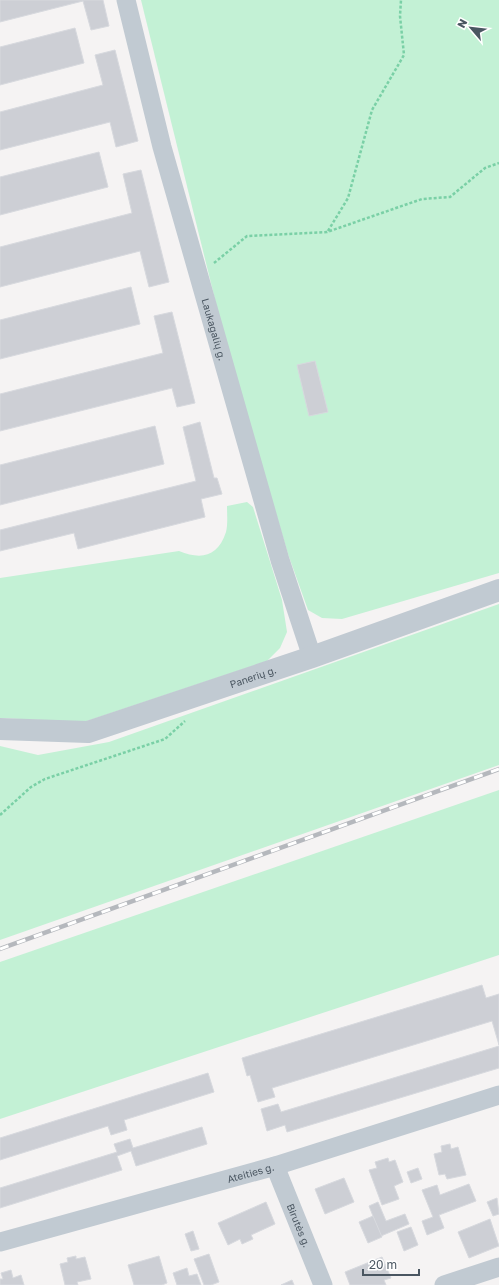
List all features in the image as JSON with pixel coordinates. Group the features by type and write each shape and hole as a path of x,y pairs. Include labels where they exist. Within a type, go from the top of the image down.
{"street":[{"name":"Laukagalių g.","path":"126,0 162,147 280,560 312,657"},
{"name":"Panerių g.","path":"0,729 88,732 312,657 499,590"},
{"name":"Ateities g.","path":"0,1242 274,1166 499,1095"},
{"name":"Birutės g.","path":"274,1166 323,1285"},
{"path":"444,1285 499,1267"}],"path":[{"path":"327,232 348,198 372,110 404,55 400,16 401,0"},
{"path":"198,274 247,236 327,232 422,199 450,197 485,168 499,163"},
{"path":"0,815 31,787 45,779 165,739 184,723 201,695"}],"green space":[{"path":"141,0 499,0 499,573 342,619 322,618 308,610 288,554 228,352"},
{"path":"247,502 253,507 282,600 287,632 280,648 267,661 84,722 0,718 0,578 179,551 201,556 208,554 218,547 223,540 226,532 227,506"},
{"path":"499,604 499,765 0,940 0,746 38,755 109,742"},
{"path":"499,790 499,955 0,1119 0,962"}],"building":[{"path":"0,0 103,0 109,26 91,30 83,1 0,22"},
{"path":"75,28 84,63 0,85 0,47"},
{"path":"115,50 138,141 116,147 110,122 0,150 0,112 103,85 95,55"},
{"path":"99,152 108,187 0,215 0,177"},
{"path":"141,170 169,282 149,287 140,251 0,287 0,247 132,213 123,174"},
{"path":"131,287 140,324 0,359 0,320"},
{"path":"172,312 195,403 177,407 172,388 0,431 0,394 163,353 154,316"},
{"path":"315,361 328,412 309,416 297,365"},
{"path":"200,422 214,478 217,478 222,494 201,499 205,517 78,549 74,533 0,551 0,530 196,481 183,427"},
{"path":"155,426 164,464 0,505 0,465"},
{"path":"482,985 486,998 499,994 499,1045 492,1021 272,1088 275,1097 258,1102 250,1075 247,1076 242,1058"},
{"path":"499,1046 499,1068 287,1132 285,1125 267,1131 261,1109 278,1104 281,1112"},
{"path":"208,1073 214,1092 124,1120 127,1130 111,1135 108,1126 0,1160 0,1138"},
{"path":"202,1127 207,1144 136,1166 131,1151 117,1156 122,1170 0,1208 0,1188 117,1152 114,1144 130,1139 133,1148"},
{"path":"450,1144 451,1149 458,1147 466,1175 447,1179 445,1174 439,1175 434,1154 442,1152 441,1146"},
{"path":"388,1158 389,1162 395,1160 403,1182 394,1186 399,1199 382,1205 369,1170 377,1168 375,1162"},
{"path":"418,1168 422,1179 411,1183 407,1172"},
{"path":"344,1178 354,1202 325,1214 315,1189"},
{"path":"469,1184 476,1201 439,1215 444,1228 427,1235 422,1221 433,1217 422,1190 437,1185 440,1195"},
{"path":"497,1198 499,1214 493,1216 487,1202"},
{"path":"266,1202 275,1224 251,1235 253,1239 242,1244 240,1239 228,1245 218,1223"},
{"path":"378,1202 386,1221 405,1214 409,1224 381,1236 369,1206"},
{"path":"373,1216 382,1237 368,1243 359,1222"},
{"path":"490,1219 499,1246 469,1258 458,1232"},
{"path":"411,1227 418,1245 404,1251 397,1232"},
{"path":"193,1231 199,1249 191,1251 185,1234"},
{"path":"209,1254 219,1282 211,1285 204,1285 194,1259"},
{"path":"76,1256 76,1259 85,1257 91,1279 77,1282 78,1285 65,1285 60,1264 68,1262 67,1258"},
{"path":"159,1256 167,1283 162,1285 134,1285 128,1265"},
{"path":"382,1257 391,1278 384,1280 386,1285 350,1285 345,1272"},
{"path":"187,1268 189,1276 197,1274 201,1285 177,1285 173,1273"},
{"path":"11,1270 13,1278 21,1275 24,1285 0,1285 0,1279 3,1279 1,1273"},
{"path":"292,1280 294,1285 281,1285"}],"railway":[{"path":"0,949 499,769"}]}
